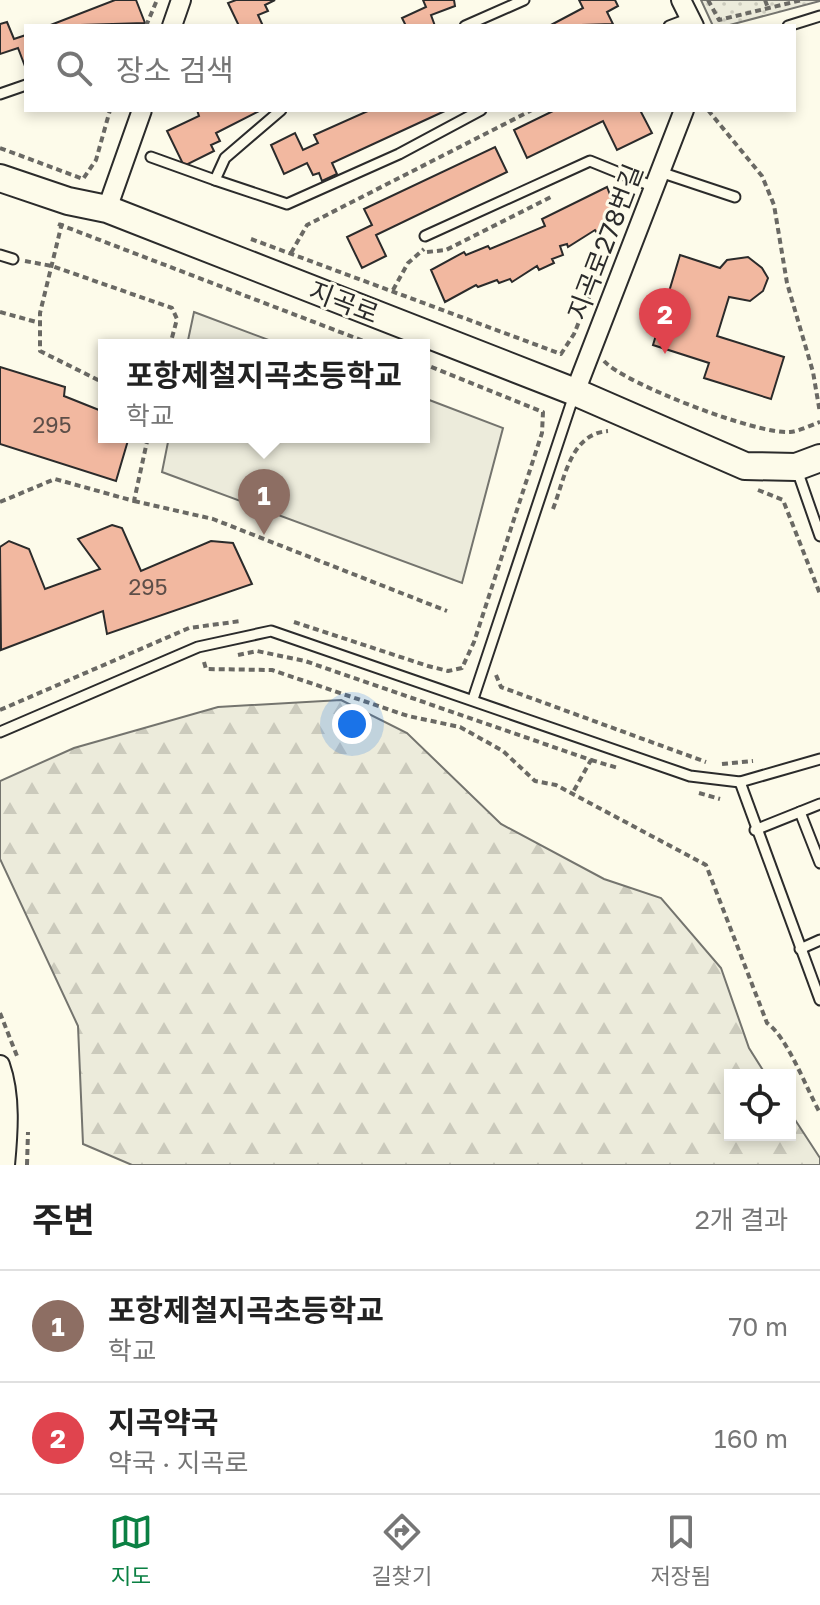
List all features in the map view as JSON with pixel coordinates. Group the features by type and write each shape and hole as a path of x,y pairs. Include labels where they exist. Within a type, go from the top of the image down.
{"main road":[{"name":"지곡로","path":"0,178 65,213 107,209 575,392 745,466 808,462"}],"street":[{"path":"174,24 181,0"},
{"path":"681,0 692,22"},
{"path":"107,209 141,112"},
{"name":"지곡로278번길","path":"575,392 683,112"},
{"path":"0,1065 4,1078 8,1131 5,1165"}],"lane":[{"path":"470,24 524,0"},
{"path":"794,24 820,16"},
{"path":"0,94 24,86"},
{"path":"215,180 225,158 279,112"},
{"path":"151,157 287,204 399,154 477,112"},
{"path":"425,236 590,161 735,197"},
{"path":"0,255 13,259"},
{"path":"473,699 575,392"},
{"path":"808,462 820,536"},
{"path":"0,732 198,647 271,631 690,776 740,782 820,759"},
{"path":"740,782 755,830 820,1000"},
{"path":"755,830 820,804"},
{"path":"800,812 820,863"},
{"path":"800,949 820,940"}],"path":[{"path":"147,24 157,0"},
{"path":"708,0 719,20 802,0"},
{"path":"765,0 768,8"},
{"path":"0,148 83,179 96,160 109,112"},
{"path":"291,253 307,225 528,112"},
{"path":"710,112 762,176 774,205 787,283 813,372 820,413"},
{"path":"393,290 408,263 424,252 446,250 555,195"},
{"path":"50,220 65,213 360,339"},
{"path":"65,213 40,323 40,351 98,380"},
{"path":"424,252 425,236"},
{"path":"248,237 561,354 574,334"},
{"path":"13,259 52,266 172,308 177,319 172,339"},
{"path":"0,312 40,323"},
{"path":"605,347 604,361 632,382 751,426 791,432 820,422"},
{"path":"430,366 543,412 542,433 474,642"},
{"path":"550,519 577,445 592,433 608,431"},
{"path":"134,501 147,443"},
{"path":"0,502 55,479 213,519 447,611"},
{"path":"799,540 820,594"},
{"path":"230,657 257,651 305,661 591,760 572,794"},
{"path":"217,659 204,662 206,669 272,670 408,716 460,727 503,751 535,781 572,794 706,865 767,1023 780,1032 820,1113"},
{"path":"496,670 496,679 501,687 684,755 715,765 760,760"}],"green space":[{"path":"701,0 820,0 734,24 712,24"},
{"path":"194,312 266,339 188,339"},
{"path":"430,400 503,428 462,583 162,472 168,443 430,443"},
{"path":"341,700 407,733 501,824 604,879 661,898 721,968 749,1048 762,1069 724,1069 724,1141 796,1141 796,1121 820,1158 820,1165 132,1165 83,1144 78,1026 0,859 0,781 74,748 218,707"}],"building":[{"path":"115,0 136,0 145,23 113,24 53,24"},
{"path":"236,0 275,0 265,5 268,11 258,15 262,24 238,24 228,3"},
{"path":"423,0 454,0 455,6 431,15 434,24 405,24 402,18 426,7"},
{"path":"579,0 615,0 618,6 607,12 613,24 553,24 583,8"},
{"path":"7,22 14,39 24,36 24,64 18,48 0,54 0,24"},
{"path":"198,112 257,112 216,133 220,141 211,145 214,151 184,166 167,131 199,116"},
{"path":"366,112 443,112 332,163 337,174 322,181 319,173 313,175 307,163 284,174 271,145 295,133 303,150 318,143 314,135"},
{"path":"551,112 641,112 652,133 617,150 603,121 527,158 514,130"},
{"path":"495,147 507,172 376,235 386,256 362,268 347,237 372,225 364,209"},
{"path":"607,187 619,218 607,224 609,228 597,233 595,230 568,247 567,244 560,246 563,255 552,259 554,263 539,270 537,266 512,282 510,279 499,283 497,280 478,287 476,285 445,302 431,270 464,252 466,255 488,246 490,249 545,226 542,219"},
{"path":"680,255 720,268 727,260 748,257 762,268 768,278 763,291 750,301 729,297 717,336 784,357 771,399 704,378 709,363 653,345"},
{"path":"0,367 65,387 64,396 98,410 98,443 127,443 116,481 0,444"},
{"path":"112,525 122,528 141,571 211,541 233,543 252,584 107,634 103,611 1,650 0,547 9,541 29,549 45,589 100,569 78,539"}],"place":[{"name":"지곡약국","path":"665,354"},
{"name":"포항제철지곡초등학교","path":"264,535"}]}
